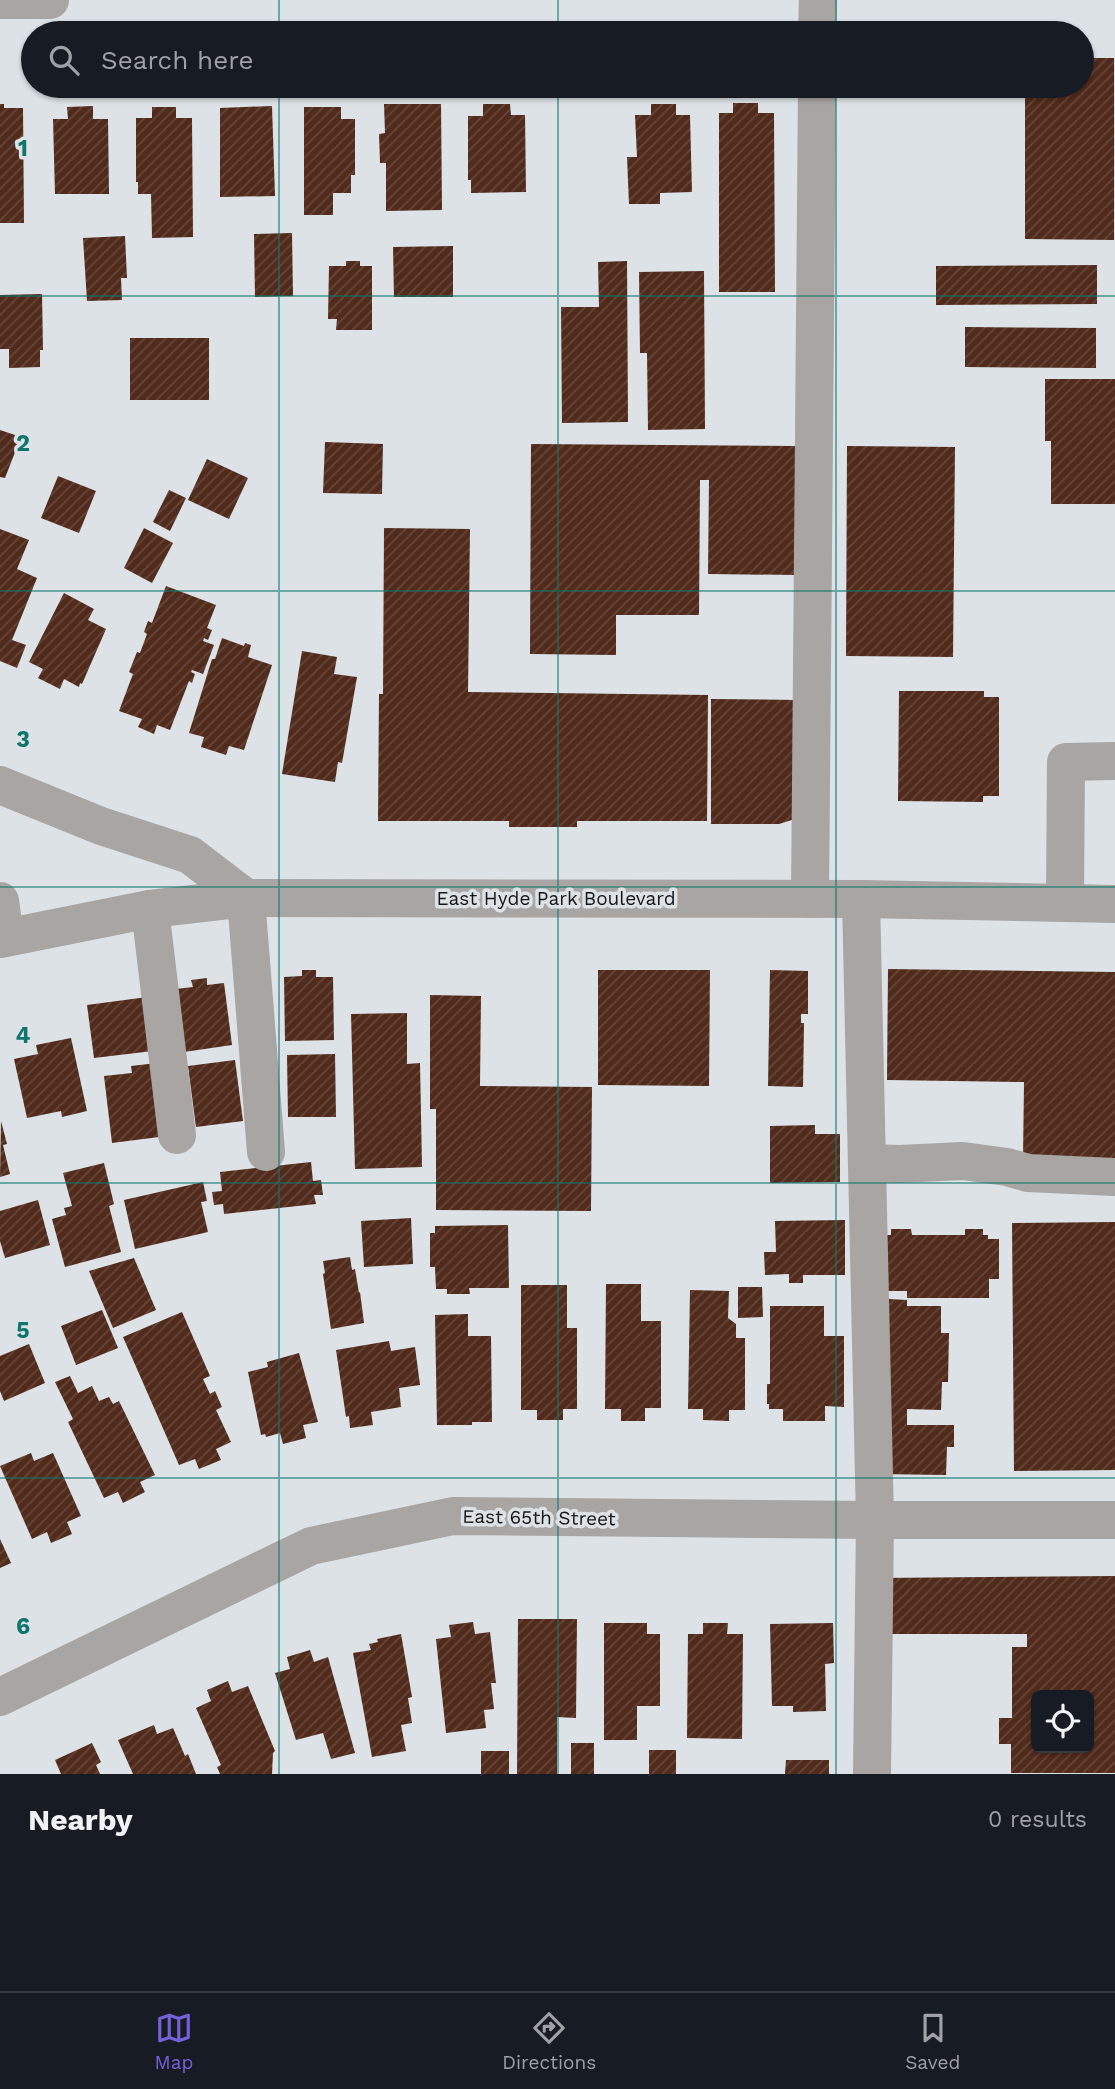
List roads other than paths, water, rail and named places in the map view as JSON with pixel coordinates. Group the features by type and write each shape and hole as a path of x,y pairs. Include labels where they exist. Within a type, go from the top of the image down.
{"street":[{"path":"0,0 50,0"},
{"path":"817,21 818,0"},
{"path":"810,899 817,98"},
{"path":"1065,902 1066,762 1115,761"},
{"path":"0,785 101,826 190,855 246,898 267,1152"},
{"name":"East Hyde Park Boulevard","path":"2,926 246,898 861,899 1115,904"},
{"path":"861,899 875,1520 872,1774"},
{"path":"150,909 177,1135"},
{"path":"867,1163 963,1161 1028,1173 1115,1177"},
{"name":"East 65th Street","path":"0,1697 311,1546 453,1516 1115,1520"}]}
